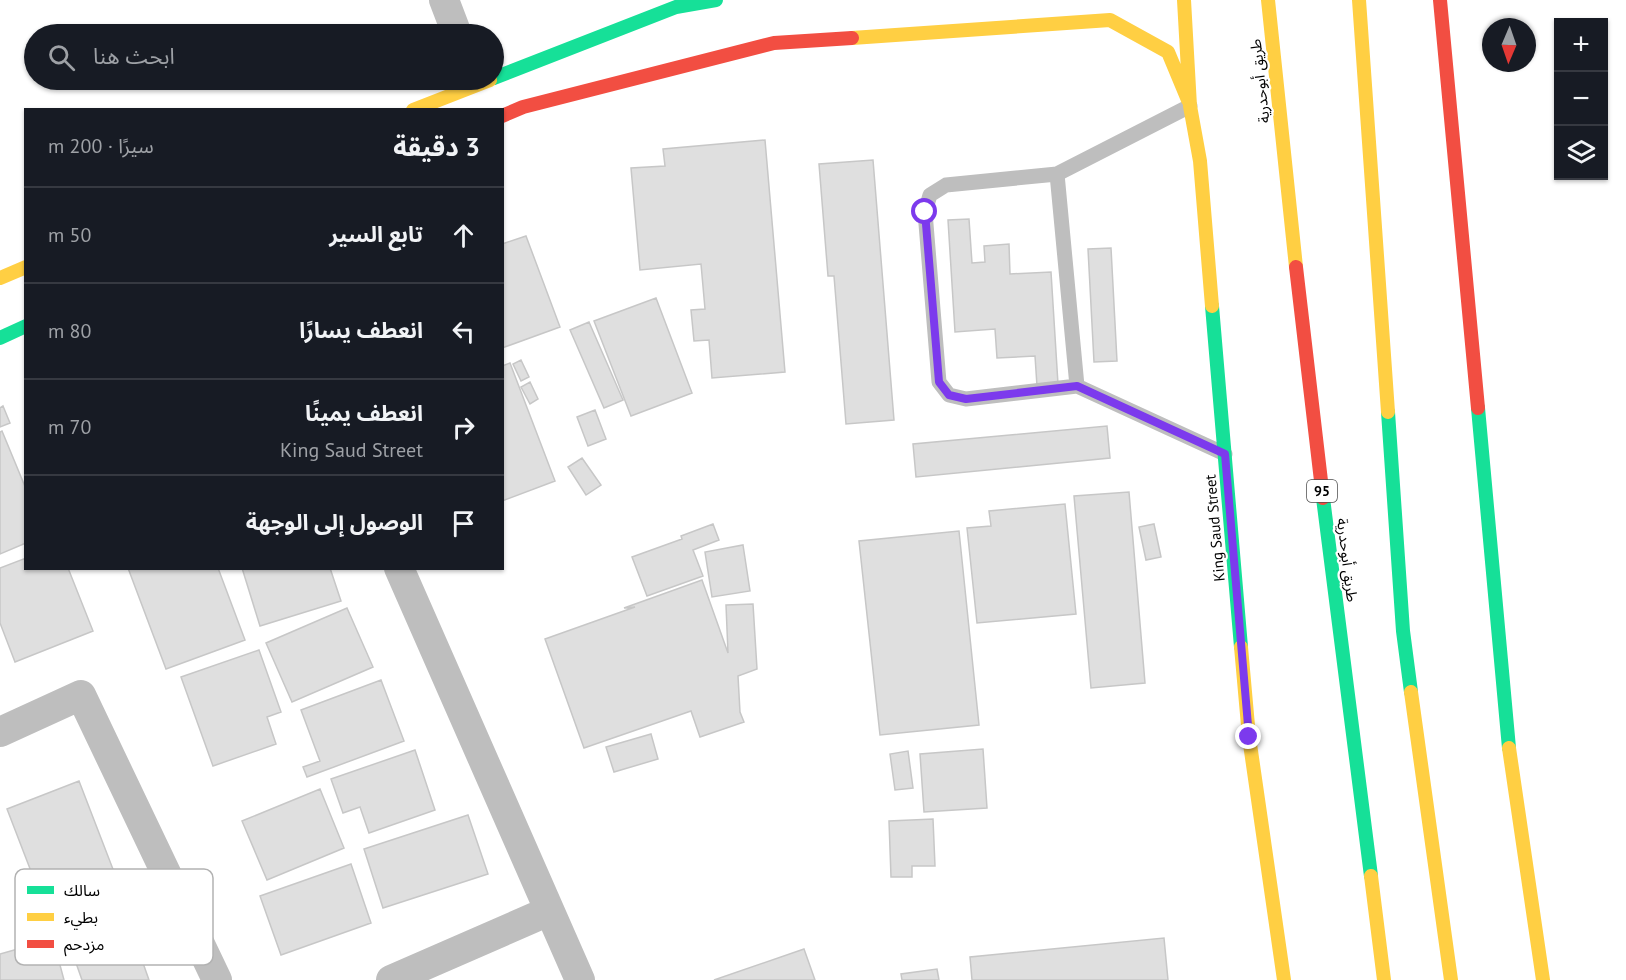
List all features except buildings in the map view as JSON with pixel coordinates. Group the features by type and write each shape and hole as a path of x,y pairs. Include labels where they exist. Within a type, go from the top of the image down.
{"main road":[{"path":"504,72 676,3 716,0"},
{"name":"King Saud Street","path":"1184,0 1190,105 1200,161 1249,737 1284,980"},
{"name":"طريق أبوحدرية","path":"1268,0 1314,431 1384,980"},
{"path":"1359,0 1403,631 1451,980"},
{"path":"1440,0 1511,769 1543,980"},
{"path":"504,115 523,107 774,43 1110,20 1168,52 1190,105"},
{"path":"418,108 460,90"},
{"path":"0,278 24,268"},
{"path":"0,338 24,328"}],"street":[{"path":"444,0 454,24"},
{"path":"400,570 580,980"},
{"path":"0,732 81,695 164,869"},
{"path":"391,980 549,911"},
{"path":"210,965 217,980"}],"lane":[{"path":"1190,105 1057,174 945,185 930,195 925,212 939,382 949,395 966,399 1077,386 1225,454"},
{"path":"1057,174 1077,386"}],"traffic: fast":[{"path":"504,74 676,7 716,0"},
{"path":"1212,306 1241,647"},
{"path":"0,338 24,327"},
{"path":"1478,408 1509,748"},
{"path":"1388,412 1403,631 1411,692"},
{"path":"1323,498 1371,876"}],"traffic: slow":[{"path":"1184,0 1190,106 1200,161 1212,306"},
{"path":"1268,0 1296,267"},
{"path":"1359,0 1388,412"},
{"path":"852,38 1110,20 1168,52 1188,100"},
{"path":"418,108 464,90"},
{"path":"0,278 24,268"},
{"path":"1241,647 1249,737 1284,980"},
{"path":"1411,692 1451,980"},
{"path":"1509,748 1543,980"},
{"path":"1371,876 1384,980"}],"traffic: jam":[{"path":"1440,0 1478,408"},
{"path":"504,115 523,107 774,43 852,38"},
{"path":"1296,267 1323,498"}],"route":[{"path":"925,212 939,382 949,395 966,399 1077,386 1225,454 1249,737"}]}
